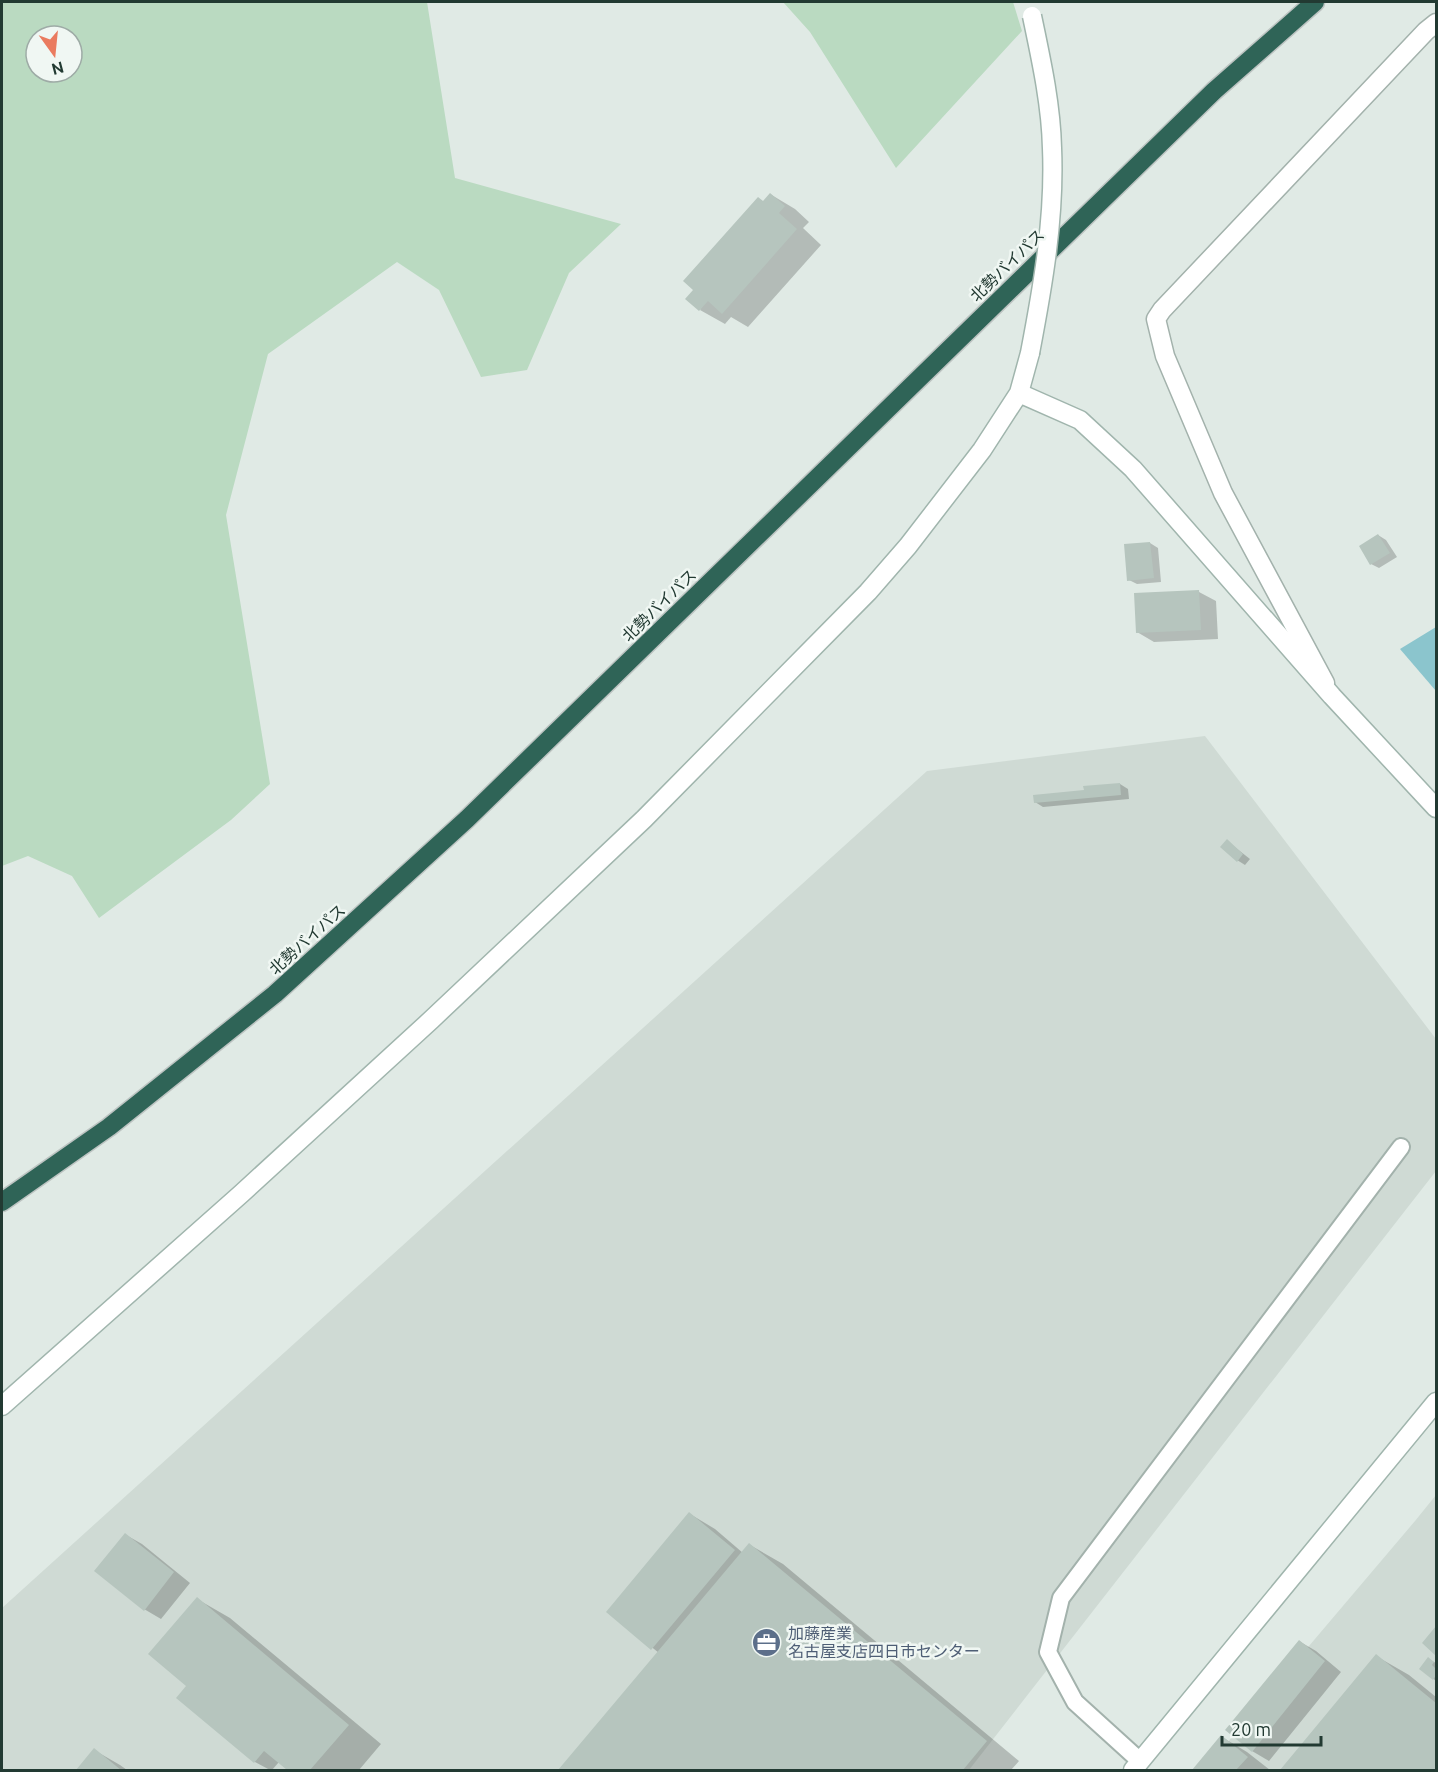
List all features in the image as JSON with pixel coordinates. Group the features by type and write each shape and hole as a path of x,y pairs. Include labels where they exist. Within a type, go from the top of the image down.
{"highway":[{"name":"北勢バイパス","path":"2,1203 109,1127 275,994 450,835 1214,91 1315,2"}],"street":[{"path":"2,1406 431,1020 644,819 867,592 908,546 982,450 1019,393 1030,353 1047,260 1052,202 1052,158 1044,78 1031,9"},
{"path":"1332,696 1223,493 1165,356 1156,319 1426,31 1437,23"},
{"path":"1019,393 1080,420 1133,469 1332,696 1437,808"},
{"path":"1136,1766 1437,1402"}],"lane":[{"path":"1136,1766 1075,1702 1048,1652 1061,1598 1401,1147"}],"shaded area":[{"path":"1205,736 1436,1039 1436,1171 969,1770 2,1770 2,1608 927,771"},
{"path":"1436,1495 1436,1770 1204,1770 1415,1521"}],"green space":[{"path":"2,2 427,2 455,178 621,224 569,273 527,370 481,377 439,290 397,262 268,354 226,515 270,784 231,820 99,918 72,876 28,856 2,866"},
{"path":"783,2 1013,2 1022,31 896,168 810,32"}],"water":[{"path":"1436,627 1436,691 1400,649"}],"building":[{"path":"770,193 785,206 779,213 797,229 722,314 708,301 699,311 685,299 693,290 683,281 758,197 763,201"},
{"path":"1378,534 1390,553 1370,565 1359,546"},
{"path":"1150,542 1154,578 1127,581 1124,544"},
{"path":"1199,590 1201,630 1136,633 1134,593"},
{"path":"1120,783 1121,795 1034,803 1033,795 1084,790 1083,786"},
{"path":"1227,839 1243,854 1237,862 1220,847"},
{"path":"689,1512 735,1550 651,1650 606,1612"},
{"path":"125,1533 174,1572 144,1611 94,1571"},
{"name":"加藤産業 名古屋支店四日市センター","path":"749,1543 987,1741 963,1770 558,1770"},
{"path":"197,1597 349,1725 310,1770 287,1770 264,1751 254,1763 176,1698 186,1686 148,1654"},
{"path":"1436,1626 1436,1656 1422,1643"},
{"path":"1299,1640 1325,1661 1252,1752 1225,1730"},
{"path":"1376,1654 1436,1703 1436,1770 1280,1770"},
{"path":"1428,1657 1434,1662 1432,1665 1436,1669 1433,1680 1419,1669"},
{"path":"1221,1735 1248,1757 1236,1770 1192,1770"},
{"path":"94,1748 121,1770 76,1770"}],"place":[{"name":"加藤産業 名古屋支店四日市センター","path":"767,1642"}]}
